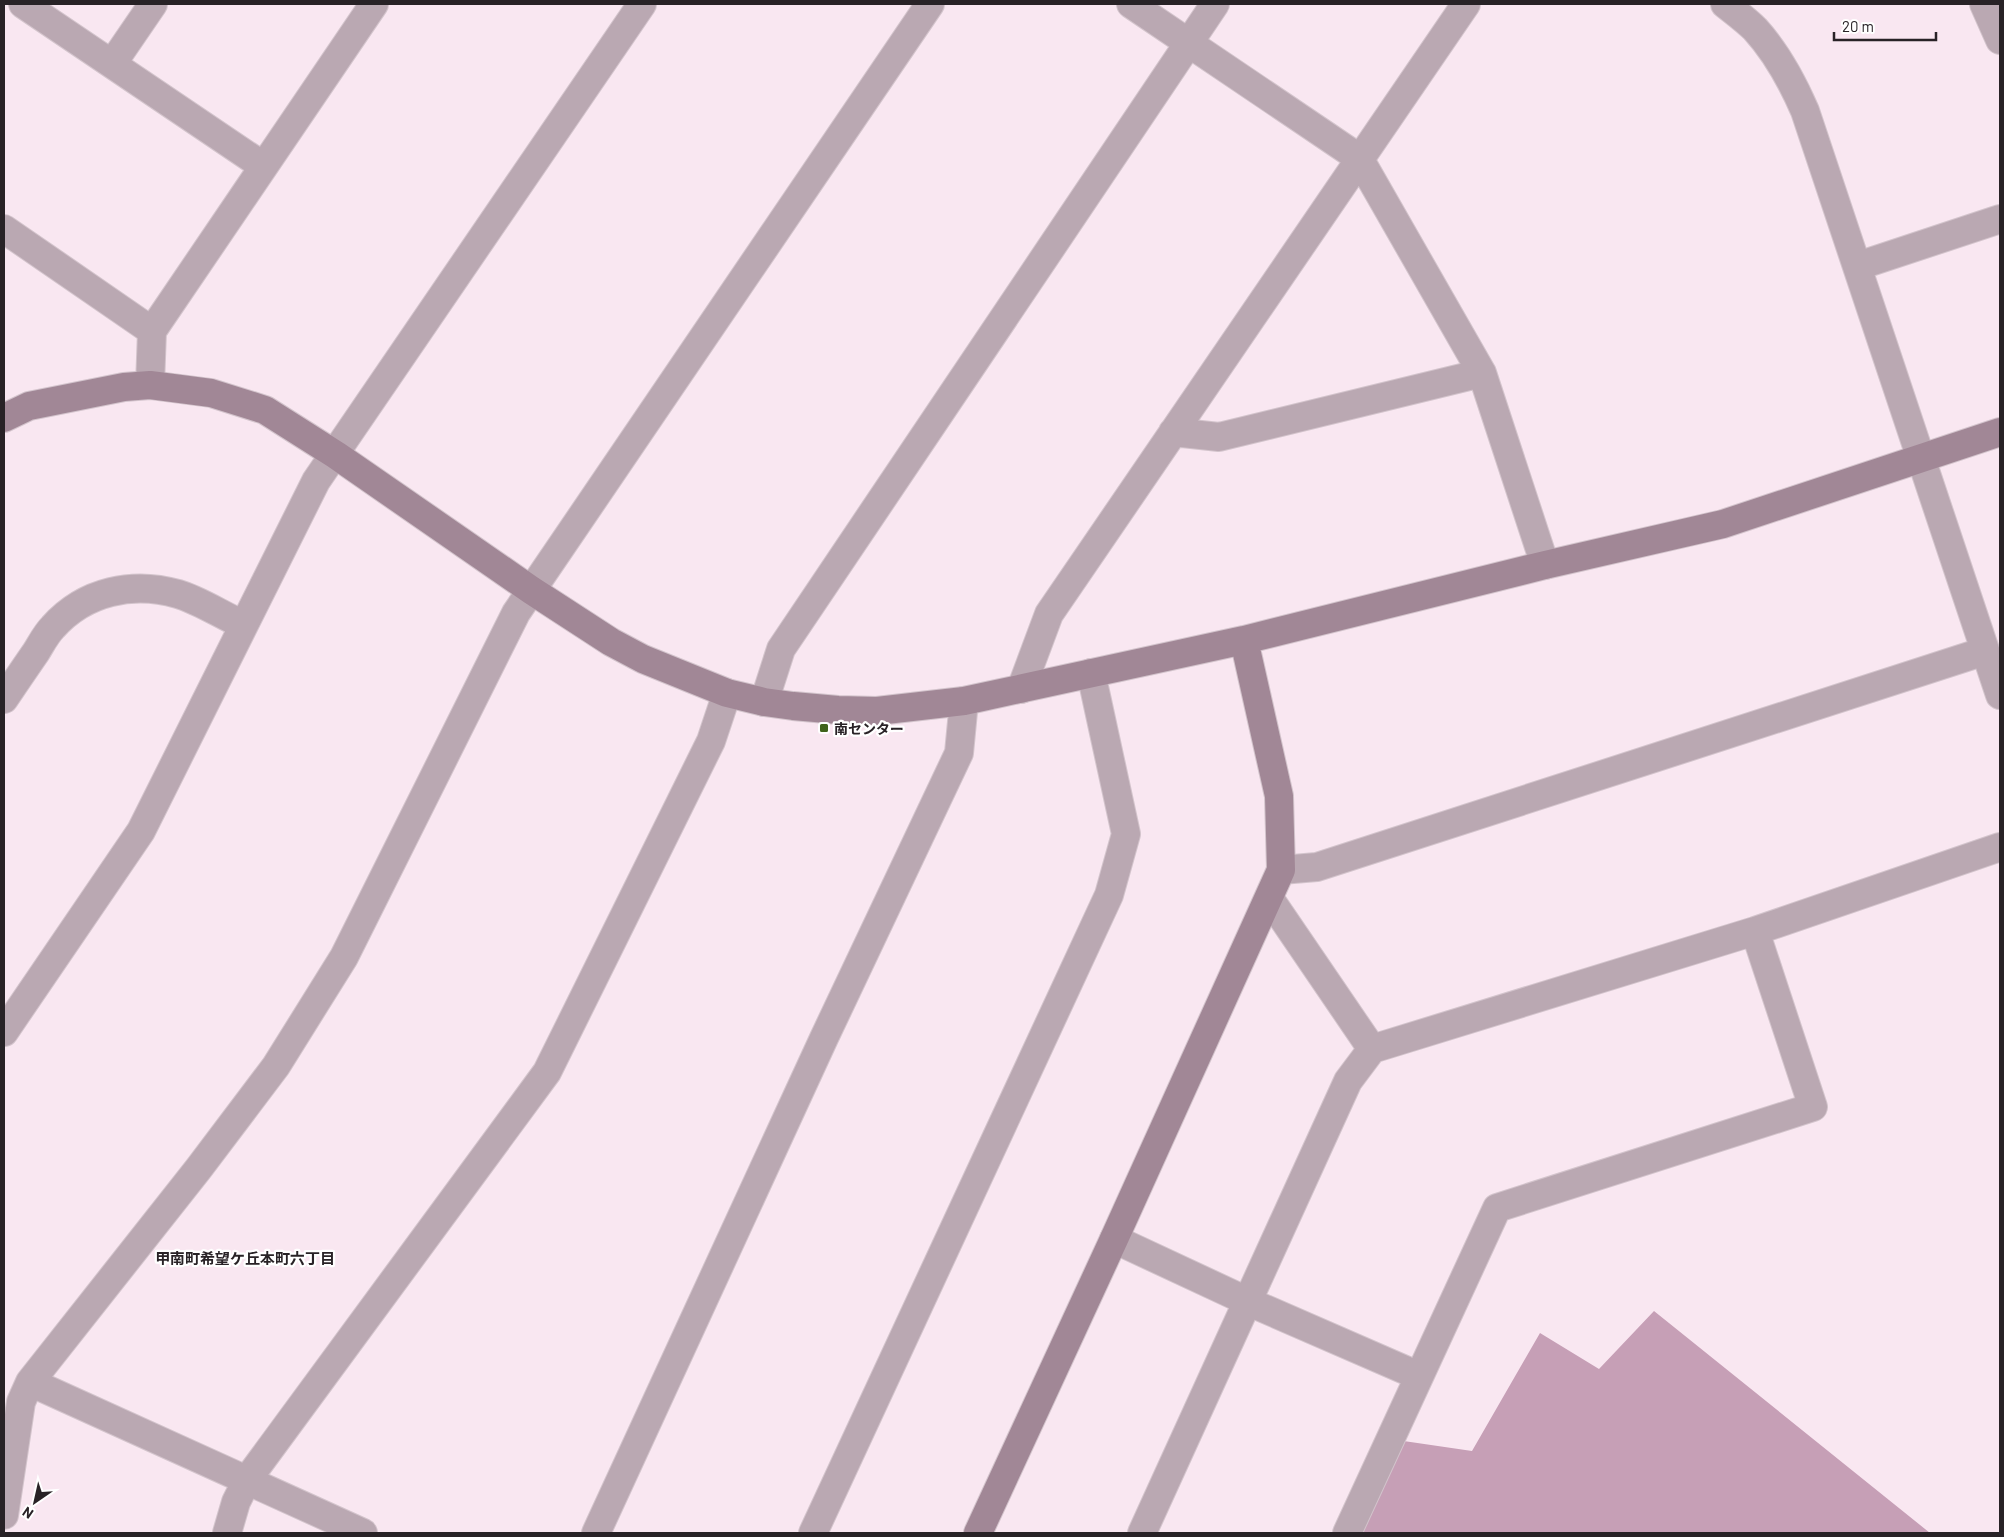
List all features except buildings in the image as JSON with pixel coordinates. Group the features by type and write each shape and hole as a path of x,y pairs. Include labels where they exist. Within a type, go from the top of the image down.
{"street":[{"path":"22,4 263,166"},
{"path":"112,64 153,4"},
{"path":"150,385 152,331 374,4"},
{"path":"4,1032 141,831 316,481 642,4"},
{"path":"4,1515 22,1402 30,1382 199,1168 276,1066 344,957 516,613 930,4"},
{"path":"1131,4 1359,158 1482,373 1545,565"},
{"path":"764,702 781,649 1216,4"},
{"path":"1021,689 1049,614 1466,4"},
{"path":"1725,4 1754,28 1773,52 1790,78 1805,111 2000,695"},
{"path":"1984,4 2000,40"},
{"path":"1858,266 2000,219"},
{"path":"4,229 152,331"},
{"path":"1173,432 1220,437 1482,373"},
{"path":"4,418 29,406 124,387 150,385 211,393 265,410 336,454 531,590 611,642 650,662 727,693 764,702 802,707 877,711 964,701 1244,640 1545,565 1723,524 2000,432"},
{"path":"4,699 52,627 83,603 101,595 124,588 150,588 180,595 244,625"},
{"path":"978,1533 1281,870 1279,796 1244,640"},
{"path":"1281,870 1317,867 1985,651"},
{"path":"813,1533 1109,895 1126,834 1091,673"},
{"path":"227,1533 236,1502 247,1480 547,1072 712,741 727,693"},
{"path":"596,1533 824,1038 959,753 964,701"},
{"path":"1142,1533 1348,1082 1372,1049 1754,931 2000,847"},
{"path":"1269,898 1372,1049"},
{"path":"1347,1533 1497,1208 1813,1107 1754,931"},
{"path":"1114,1239 1249,1302 1419,1376"},
{"path":"30,1382 363,1533"}],"shaded area":[{"path":"1654,1311 1930,1533 1347,1533 1390,1439 1472,1451 1540,1333 1599,1369"}],"place":[{"name":"南センター","path":"824,728"}],"district":[{"name":"甲南町希望ケ丘本町六丁目","path":"245,1258"}]}
